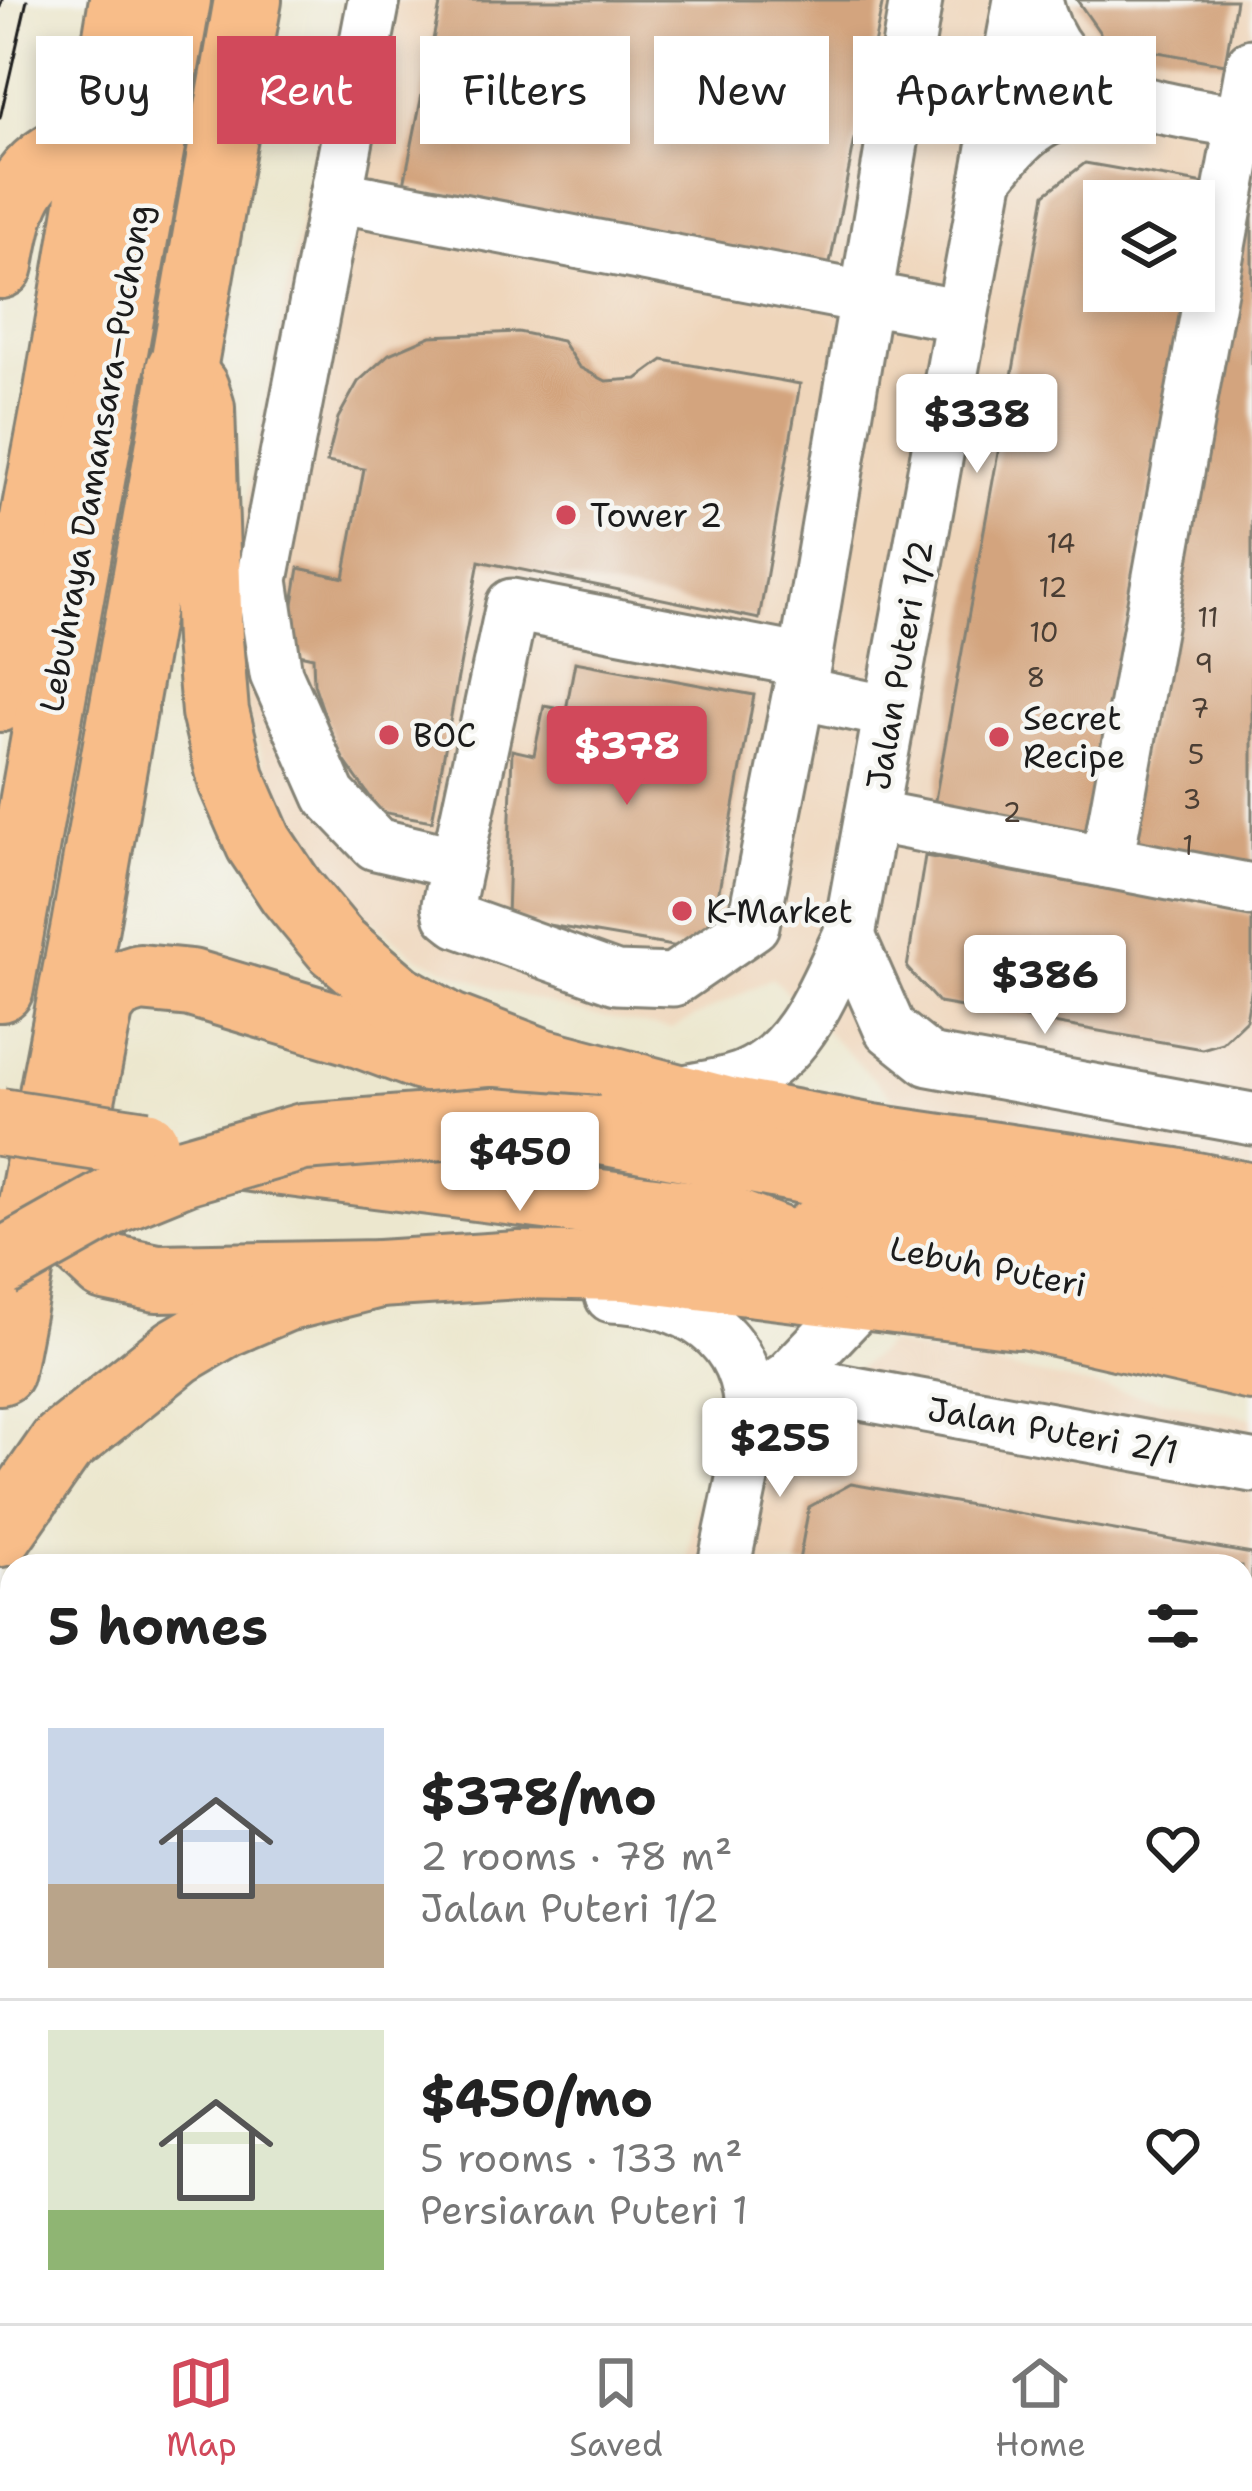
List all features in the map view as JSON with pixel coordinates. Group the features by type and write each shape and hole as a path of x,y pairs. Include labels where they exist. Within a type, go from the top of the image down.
{"main road":[{"name":"Lebuhraya Damansara–Puchong","path":"117,36 123,0"},
{"name":"Lebuhraya Damansara–Puchong","path":"0,988 177,0"},
{"path":"0,1371 82,945 248,0"},
{"path":"0,265 10,208 26,180 79,144"},
{"name":"Lebuhraya Damansara–Puchong","path":"0,698 98,144"},
{"path":"180,369 195,389 202,424 215,712 232,781 259,843 291,892 336,945 397,997 448,1026 542,1062 700,1102 872,1138 1175,1182 1250,1209"},
{"path":"700,1102 658,1109 422,1057 191,983 140,978 116,986 100,1005 64,1180 75,1239 105,1267 157,1278 380,1274 519,1264 625,1267 1018,1315"},
{"path":"0,1122 724,1219 882,1280 1252,1367"},
{"path":"0,1264 114,1200 185,1171 303,1137 493,1122 597,1130 1250,1209"},
{"name":"Lebuh Puteri","path":"724,1219 926,1252 1252,1317"},
{"path":"0,1533 62,1444 178,1351 284,1298 380,1274"}],"street":[{"path":"374,0 262,580 276,674 330,796 376,844 457,863"},
{"path":"890,712 802,677 512,605 448,904 450,914 460,922 616,978 673,980 753,925 802,677 916,0"},
{"name":"Jalan Puteri 1/2","path":"700,1102 780,1058 798,1034 849,935 1020,0"},
{"path":"1036,0 1046,36"},
{"path":"1106,862 1247,123 1252,65"},
{"path":"1156,106 1247,123"},
{"path":"988,176 1015,144"},
{"path":"337,196 962,316"},
{"path":"871,816 1252,890"},
{"path":"849,935 890,1029 928,1060 1252,1119"},
{"path":"178,1351 326,1313 416,1299 520,1292 647,1298 675,1305 704,1322 742,1368 750,1419 726,1554"},
{"path":"750,1419 864,1298"},
{"name":"Jalan Puteri 2/1","path":"784,1380 1252,1466"}],"shaded area":[{"path":"343,0 1252,0 1252,1172 898,1103 772,978 671,1029 592,1015 499,990 417,957 358,909 311,847 268,773 248,716 232,576 315,144 396,144 396,36 336,36"},
{"path":"888,1344 1252,1418 1252,1554 688,1554 698,1499"}],"building":[{"path":"441,0 883,0 876,36 853,36 854,144 829,268 404,184 420,104 420,144 630,144 630,36 434,36"},
{"path":"1077,0 1236,0 1225,64 1156,52 1156,36 1102,36"},
{"path":"1085,163 1182,180 1083,180 1083,312 1182,312 1085,849 931,822 1045,194"},
{"path":"1252,193 1252,881 1122,858"},
{"name":"Tower 2","path":"518,332 562,341 579,367 606,381 637,379 663,360 800,384 759,619 479,561 432,821 381,812 336,749 314,684 313,657 285,651 299,568 344,578 364,469 327,462 338,418 358,382 389,354 431,336"},
{"path":"575,662 754,695 708,952 507,918 512,750 534,755 544,706 566,710"},
{"path":"925,856 1252,915 1252,986 1246,1020 1222,1043 1202,1049 939,1003 907,968"},
{"path":"851,1484 1252,1554 800,1554 809,1507"}],"tram line":[{"path":"0,7 2,0"},
{"path":"0,118 27,0"}],"place":[{"name":"Tower 2","path":"566,515"},
{"name":"BOC","path":"389,735"},
{"name":"Secret Recipe","path":"999,737"},
{"name":"K-Market","path":"682,911"}]}
